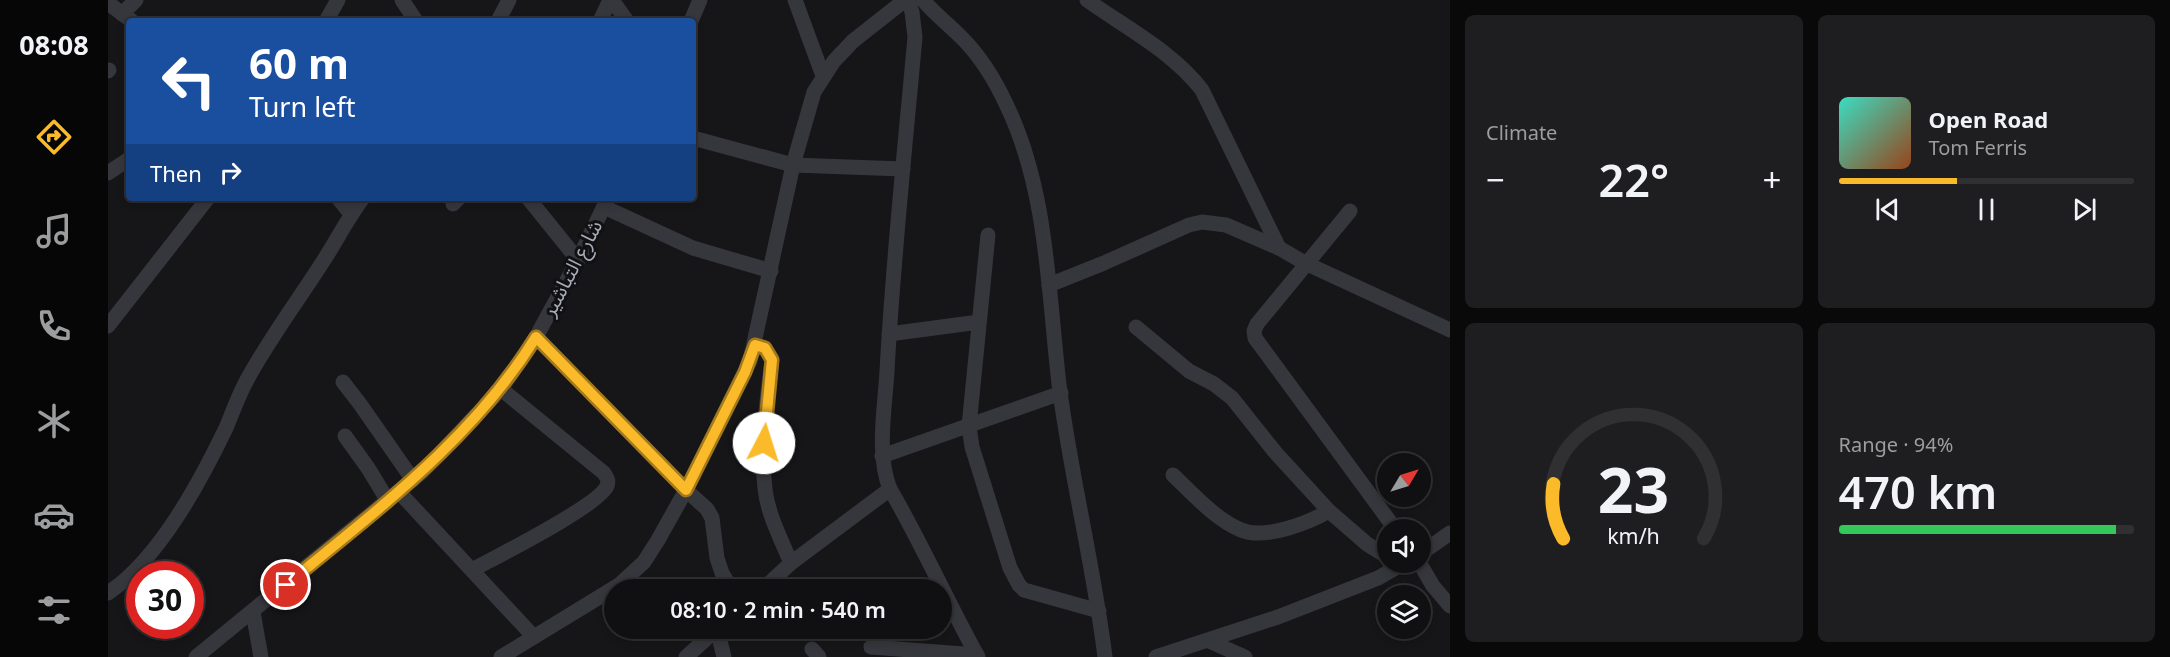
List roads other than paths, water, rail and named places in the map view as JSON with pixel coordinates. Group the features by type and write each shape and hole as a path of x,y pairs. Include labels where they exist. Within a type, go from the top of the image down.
{"street":[{"path":"108,3 127,17 136,0"},
{"path":"328,18 338,0"},
{"path":"402,0 414,18"},
{"path":"500,18 509,0"},
{"path":"602,18 611,0 625,18"},
{"path":"692,18 700,0"},
{"path":"795,0 823,76"},
{"path":"501,657 619,585 644,562 686,490 745,372 755,345 793,165 814,92 823,76 853,41 906,0 912,12 915,37 889,334 882,456 890,489 926,554 977,656"},
{"path":"923,0 964,40 979,59 1008,107 1023,146 1036,195 1049,285 1060,393 1099,611 1105,657"},
{"path":"1087,0 1164,52 1197,84 1279,248"},
{"path":"696,139 793,165 903,169"},
{"path":"108,173 126,161"},
{"path":"108,326 206,201"},
{"path":"340,201 351,214"},
{"path":"108,593 142,562 164,537 209,459 268,341 322,263 361,201"},
{"path":"530,201 578,260"},
{"path":"606,202 693,248 771,271"},
{"name":"شارع التباشير","path":"196,657 394,497 501,389 536,337 578,260 606,202"},
{"path":"1350,211 1305,263 1254,331 1255,338 1388,519"},
{"path":"1049,285 1189,225 1202,222 1226,225 1279,248 1305,263 1450,330"},
{"path":"988,235 969,426 981,478 1010,568 1019,585 1024,590 1099,611"},
{"path":"889,334 979,322"},
{"path":"1136,327 1189,371 1214,384 1232,398 1275,452 1329,511 1377,550"},
{"path":"536,337 707,509 712,518 717,558 726,579"},
{"path":"755,345 765,348 772,360 764,443 765,490 771,515 791,563"},
{"path":"343,382 413,480"},
{"path":"472,570 577,512 602,492 608,482 604,473 501,389"},
{"path":"882,456 1060,393"},
{"path":"345,436 368,468 394,497 472,570 534,637"},
{"path":"1173,475 1218,515 1231,525 1247,532 1277,531 1295,527 1308,523 1329,511"},
{"path":"774,579 791,563 890,489"},
{"path":"1431,546 1450,533"},
{"path":"1156,657 1316,603 1385,573"},
{"path":"1425,573 1450,606"},
{"path":"253,612 261,657"},
{"path":"686,657 707,639"},
{"path":"720,639 724,657"},
{"path":"1209,641 1245,657"},
{"path":"871,647 977,656"}]}
